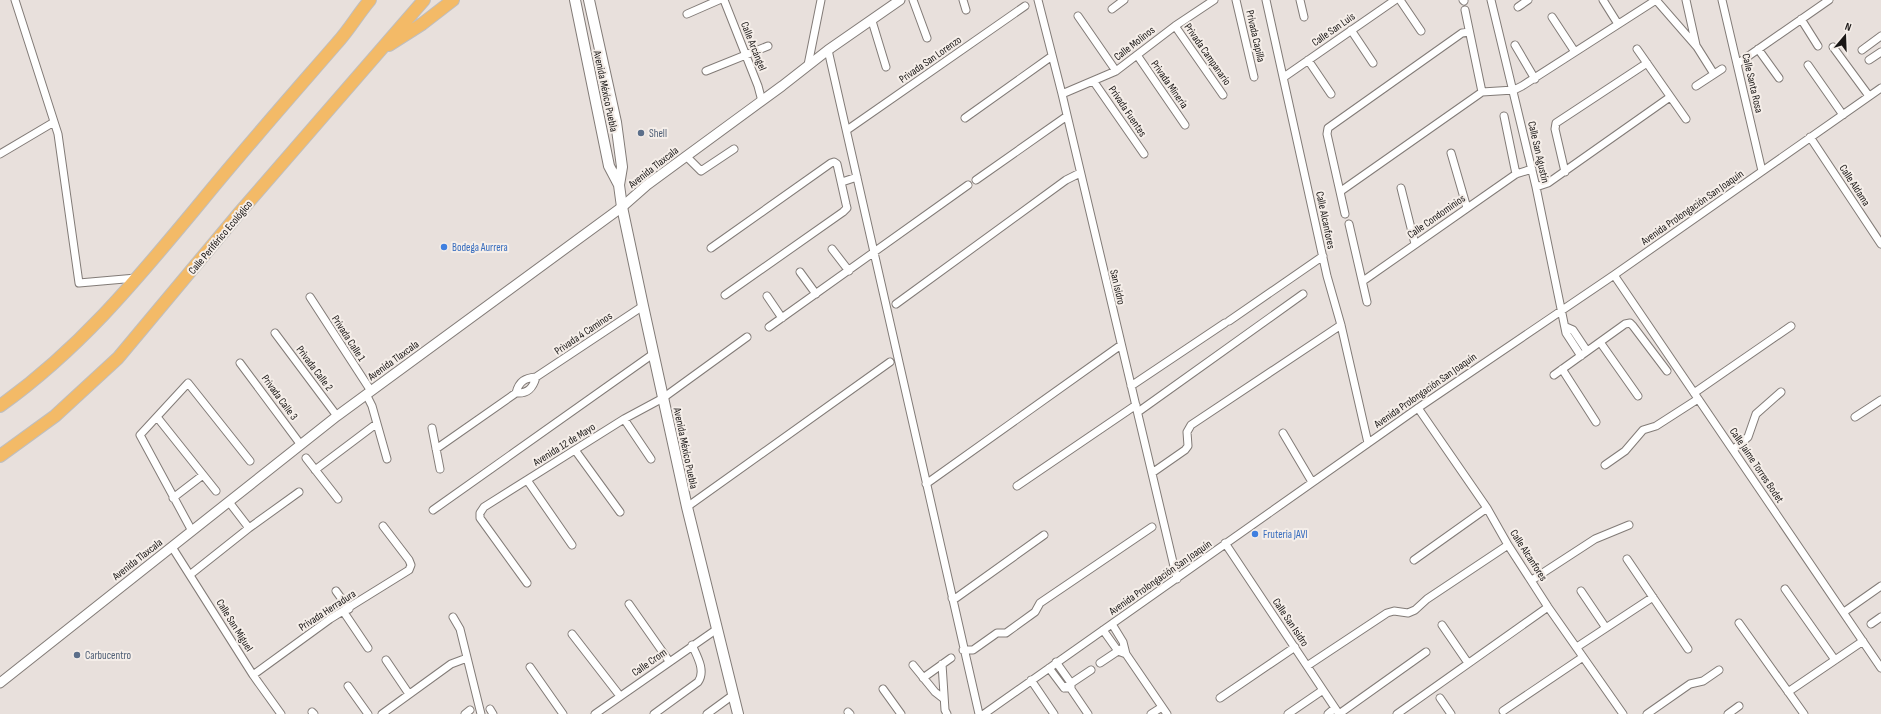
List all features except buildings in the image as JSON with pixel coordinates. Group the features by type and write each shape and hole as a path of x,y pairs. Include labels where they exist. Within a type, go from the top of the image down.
{"highway":[{"path":"359,13 362,0"},
{"path":"0,406 36,380 85,335 139,278 266,123 338,42 370,0"},
{"name":"Calle Periférico Ecológico","path":"0,456 55,416 118,358 376,53 424,0"},
{"path":"376,53 422,24 453,0"}],"main road":[{"name":"Avenida México Puebla","path":"575,0 610,166 619,185"},
{"name":"Avenida México Puebla","path":"589,0 616,122 622,167 619,185 622,207 687,507 738,714"}],"street":[{"path":"15,0 58,134 80,283 139,278"},
{"path":"687,14 719,0"},
{"name":"Calle Arcángel","path":"724,0 745,57 758,86 762,100"},
{"path":"808,65 821,0"},
{"name":"Avenida Tlaxcala","path":"0,683 337,416 622,207 647,185 828,50 872,21 900,0"},
{"path":"913,0 927,38"},
{"path":"963,0 966,10"},
{"name":"San Isidro","path":"1038,0 1062,94 1177,579"},
{"path":"1112,9 1124,0"},
{"name":"Calle Molinos","path":"1062,94 1094,82 1116,71 1175,26 1214,0"},
{"name":"Privada Capilla","path":"1236,0 1254,77"},
{"name":"Calle Alcanfores","path":"1266,0 1323,256 1341,325 1368,443"},
{"path":"1300,0 1304,17"},
{"name":"Calle San Luis","path":"1284,77 1395,0"},
{"path":"1400,0 1421,31"},
{"name":"Calle San Agustín","path":"1491,0 1532,169 1566,327 1566,333 1581,356"},
{"path":"1518,7 1528,0"},
{"path":"1603,0 1618,24"},
{"path":"1341,191 1482,92 1514,90 1535,79 1656,0 1697,47 1714,74"},
{"path":"1686,0 1697,47"},
{"name":"Calle Santa Rosa","path":"1722,0 1762,171"},
{"path":"1737,64 1829,0"},
{"name":"Privada San Lorenzo","path":"847,130 1025,6"},
{"path":"1465,10 1482,92"},
{"path":"1078,16 1116,71"},
{"path":"1552,17 1575,52"},
{"path":"1801,19 1818,46"},
{"path":"872,21 886,67"},
{"name":"Privada Campanario","path":"1175,26 1223,95"},
{"path":"1351,30 1373,63"},
{"path":"1345,214 1327,134 1328,128 1462,34 1469,32"},
{"path":"1862,50 1881,36"},
{"path":"1515,45 1535,79"},
{"path":"706,71 745,57 768,46"},
{"path":"1833,47 1869,96"},
{"path":"1637,49 1686,119"},
{"path":"1758,49 1779,78"},
{"path":"828,50 875,252 978,714"},
{"path":"1869,60 1881,52"},
{"name":"Privada Minería","path":"1137,55 1185,125"},
{"path":"965,118 1052,56"},
{"path":"1308,60 1331,94"},
{"path":"1565,172 1555,129 1556,123 1647,63"},
{"path":"1808,65 1843,115"},
{"path":"1696,86 1722,69"},
{"name":"Privada Fuentes","path":"1094,82 1144,154"},
{"name":"Avenida Prolongación San Joaquín","path":"984,714 1418,408 1614,275 1881,88"},
{"path":"1536,187 1548,183 1565,172 1670,97"},
{"path":"976,180 1067,116"},
{"path":"1504,116 1520,173"},
{"path":"0,154 54,122"},
{"name":"Calle Aldama","path":"1810,137 1881,244"},
{"path":"686,156 701,172 734,149"},
{"path":"1451,153 1467,208"},
{"path":"711,248 831,163 834,162 837,164 846,204 846,208 843,212 725,295"},
{"name":"Calle Condominios","path":"1363,281 1467,208 1520,173 1532,169"},
{"path":"896,304 1066,180 1080,173"},
{"path":"842,182 857,177"},
{"path":"769,328 968,186"},
{"path":"1401,188 1415,244"},
{"path":"1350,224 1367,302"},
{"path":"832,249 848,271"},
{"path":"1131,386 1323,256"},
{"path":"800,272 816,294"},
{"name":"Calle Jaime Torres Bodet","path":"1614,275 1881,668"},
{"path":"1017,486 1137,408 1303,294"},
{"path":"767,296 782,318"},
{"name":"Privada Calle 1","path":"310,297 368,393 376,424 388,459"},
{"name":"Privada 4 Caminos","path":"516,393 523,393 530,390 536,378 643,306"},
{"path":"1554,375 1625,324 1630,323 1667,371"},
{"path":"1152,473 1188,446 1188,432 1191,425 1341,325"},
{"path":"1605,465 1625,451 1643,430 1656,426 1791,326"},
{"path":"1566,327 1573,330 1587,351"},
{"name":"Privada Calle 2","path":"275,333 337,416"},
{"name":"Avenida 12 de Mayo","path":"526,583 480,518 480,513 484,508 624,419 663,398 747,337"},
{"path":"1600,342 1638,396"},
{"path":"926,484 1121,346"},
{"path":"433,510 653,354"},
{"path":"687,507 890,362"},
{"name":"Privada Calle 3","path":"240,363 301,445"},
{"path":"1562,369 1596,422"},
{"name":"Privada 4 Caminos","path":"436,449 516,393 521,382 526,378 536,378"},
{"path":"192,531 184,520 140,435 188,383 250,461"},
{"path":"1733,450 1748,437 1756,414 1780,392"},
{"path":"1855,417 1881,400"},
{"name":"Calle Alcanfores","path":"1418,408 1487,508 1508,545 1548,607 1622,714"},
{"path":"157,417 216,491"},
{"path":"624,419 651,459"},
{"path":"315,470 376,424"},
{"path":"432,428 440,469"},
{"path":"1283,433 1312,482"},
{"path":"575,450 620,512"},
{"path":"306,458 338,499"},
{"path":"173,498 203,475"},
{"path":"527,480 572,545"},
{"path":"191,574 249,528 299,492"},
{"path":"229,502 249,528"},
{"path":"1414,560 1487,508"},
{"path":"1532,580 1595,539 1629,525"},
{"name":"Privada Herradura","path":"254,675 330,619 409,570 411,565 383,526"},
{"path":"963,650 973,650 997,633 1006,633 1035,612 1040,603 1152,527"},
{"path":"952,598 956,598 1044,535"},
{"name":"Calle San Isidro","path":"1225,544 1337,711"},
{"path":"1307,666 1388,612 1394,611 1408,613 1415,610 1427,599 1508,545"},
{"name":"Calle San Miguel","path":"172,547 191,574 254,675 281,714"},
{"path":"1627,559 1688,649"},
{"path":"1844,612 1881,586"},
{"path":"1785,589 1835,660"},
{"path":"336,591 368,648"},
{"path":"1581,591 1606,628"},
{"path":"1577,647 1653,597"},
{"path":"629,604 669,661"},
{"path":"1397,714 1548,607"},
{"path":"1871,624 1881,617"},
{"path":"453,618 460,629 481,714"},
{"path":"1739,623 1804,714"},
{"path":"1112,624 1125,646 1126,654 1167,714"},
{"path":"1442,625 1468,663"},
{"name":"Calle Crom","path":"595,714 717,628"},
{"path":"1103,630 1118,651 1126,654"},
{"path":"572,634 620,696"},
{"path":"1788,692 1863,641"},
{"path":"654,714 698,682 702,677 702,670 692,645"},
{"path":"1100,663 1125,646"},
{"path":"1220,698 1295,647"},
{"path":"1328,714 1337,711 1426,652"},
{"path":"1503,711 1583,656"},
{"path":"382,714 451,664 467,658"},
{"path":"923,678 951,658"},
{"path":"386,660 409,694"},
{"path":"1056,662 1068,687"},
{"path":"942,664 944,699 943,713"},
{"path":"913,665 935,692 944,699"},
{"path":"530,667 563,714"},
{"path":"1049,668 1068,687 1088,714"},
{"path":"1068,687 1091,670"},
{"path":"1647,714 1690,684 1704,681 1719,670"},
{"path":"1031,680 1054,714"},
{"path":"348,686 368,714"},
{"path":"883,689 901,714"},
{"path":"1288,714 1323,690"},
{"path":"707,714 733,695"},
{"path":"1440,698 1451,714"},
{"path":"1728,714 1740,706"},
{"path":"1151,714 1162,707"}],"place":[{"name":"Shell","path":"641,133"},
{"name":"Bodega Aurrera","path":"444,247"},
{"name":"Fruteria JAVI","path":"1255,534"},
{"name":"Carbucentro","path":"77,655"}]}
